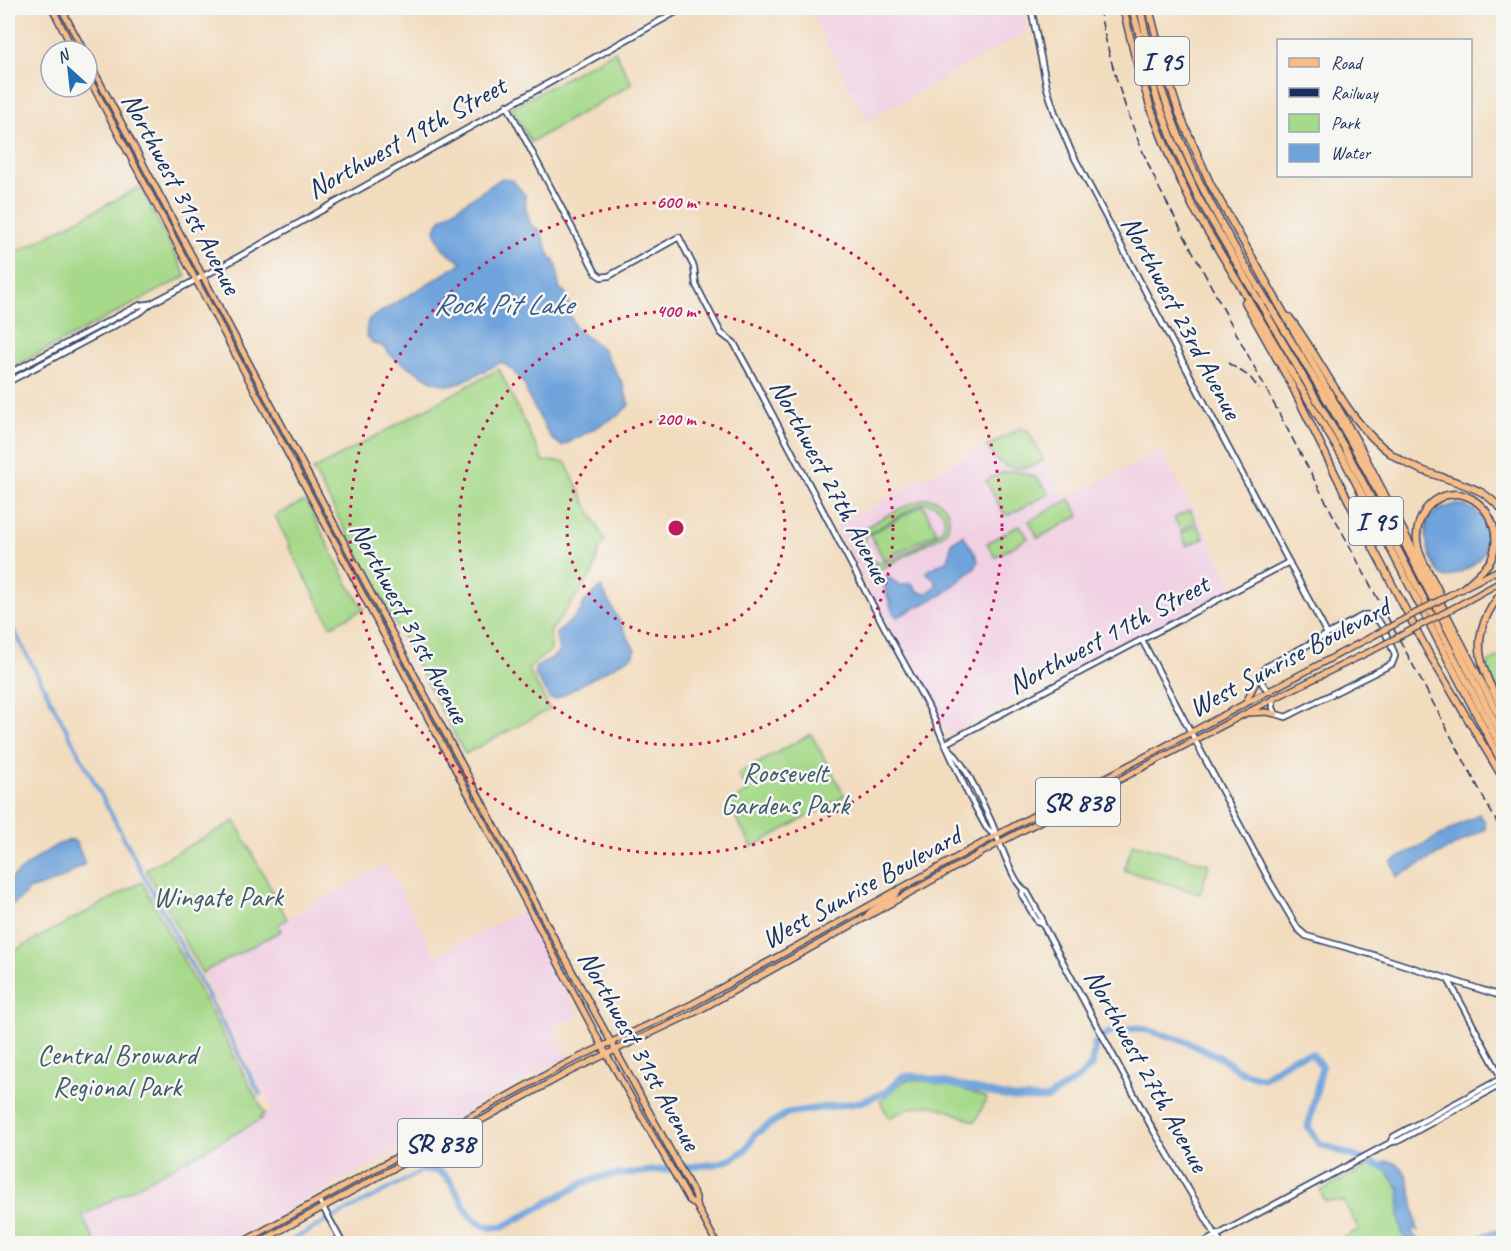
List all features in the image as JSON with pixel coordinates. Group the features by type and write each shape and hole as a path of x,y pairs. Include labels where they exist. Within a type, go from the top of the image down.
{"highway":[{"name":"I 95","path":"1123,8 1153,115 1200,219 1343,458 1503,767"},
{"path":"1132,8 1161,112"},
{"path":"1140,8 1165,97 1197,177 1222,225 1358,454 1503,740"},
{"name":"I 95","path":"1149,8 1179,113 1214,191 1363,451 1503,726"},
{"path":"1135,57 1204,209 1349,455 1503,753"},
{"path":"1179,113 1197,177"},
{"path":"1237,282 1250,312 1290,382 1386,573 1439,672 1503,780"},
{"path":"1273,296 1297,327 1353,414 1377,442 1412,467 1432,476 1477,490 1503,511"},
{"path":"1448,620 1439,590 1419,550 1417,536 1421,519 1428,508 1438,499 1456,495 1472,497 1485,506 1496,523 1498,535 1497,547 1492,559 1482,571 1458,590"},
{"path":"1495,504 1503,517"},
{"path":"1503,590 1487,614 1480,650 1484,673 1503,712"}],"main road":[{"path":"52,8 68,39"},
{"path":"61,8 78,39"},
{"name":"Northwest 31st Avenue","path":"99,81 491,820 685,1176 696,1197 696,1205"},
{"name":"Northwest 31st Avenue","path":"99,98 602,1046 689,1200 696,1205 717,1244"},
{"path":"308,494 316,495 320,499"},
{"name":"West Sunrise Boulevard","path":"239,1244 565,1064 693,1004 995,836 1503,567"},
{"name":"West Sunrise Boulevard","path":"256,1244 325,1210 563,1075 681,1019 999,843 1273,699 1416,628 1503,580"},
{"path":"1245,704 1260,674"},
{"path":"1245,714 1261,712 1276,714"},
{"path":"478,811 491,820"},
{"path":"865,918 870,911 894,898 898,890"},
{"path":"755,979 761,967"},
{"path":"745,984 754,971"},
{"path":"652,1132 664,1138"}],"street":[{"name":"Northwest 19th Street","path":"8,382 142,311 150,304 683,8"},
{"name":"Northwest 23rd Avenue","path":"1031,8 1047,88 1054,112 1071,151 1327,634"},
{"name":"Northwest 27th Avenue","path":"507,105 596,273 601,277 609,276 679,237 694,267 696,285 721,333 734,343 947,745 968,794 986,827 999,843 1023,891 1022,895 1036,919 1042,923 1151,1126 1221,1244"},
{"name":"Northwest 19th Street","path":"8,374 140,305 150,304"},
{"name":"Northwest 11th Street","path":"947,745 1289,562"},
{"path":"1270,691 1261,683 1260,674 1269,664 1364,615 1373,615 1377,618 1394,652 1392,664 1292,714 1282,717 1276,714 1273,699"},
{"path":"1142,640 1293,923 1306,936 1503,997"},
{"path":"1201,1244 1392,1142 1393,1137 1503,1080 1448,980"},
{"path":"1455,982 1455,989"},
{"path":"319,1200 343,1244"},
{"name":"Northwest 27th Avenue","path":"1215,1236 1215,1244"}],"shaded area":[{"path":"808,8 1024,8 1029,31 867,121"},
{"path":"1026,423 1066,498 1162,450 1235,588 947,735 835,526"},
{"path":"386,864 436,956 524,909 579,1016 554,1029 568,1056 228,1243 96,1243 81,1217 261,1119 260,1116 273,1110 202,973 280,931 278,925 290,917"}],"green space":[{"path":"615,51 632,84 531,142 511,108"},
{"path":"140,187 186,276 8,370 8,257"},
{"path":"499,369 543,461 565,462 605,541 599,549 593,573 550,632 551,650 528,669 550,709 465,754 313,470"},
{"path":"1021,428 1028,431 1044,460 1027,467 1012,468 998,461 987,446"},
{"path":"1012,471 1034,477 1049,494 1009,515 1004,514 986,481 998,474"},
{"path":"924,499 936,500 948,512 949,522 945,534 871,575 868,571 875,567 865,561 859,551 861,534 865,529 887,516","holes":["922,503 934,504 943,512 945,523 942,530 889,561 878,563 869,559 863,545 866,535"]},
{"path":"1070,499 1079,516 1038,538 1029,521"},
{"path":"302,502 307,503 348,584 364,609 331,626 275,516"},
{"path":"923,505 937,532 884,560 870,534"},
{"path":"1190,510 1196,522 1181,531 1174,518"},
{"path":"1020,525 1028,538 995,557 987,543"},
{"path":"1197,525 1204,538 1187,546 1181,533"},
{"path":"1503,654 1503,705 1485,665"},
{"name":"Roosevelt Gardens Park","path":"811,734 845,796 752,847 728,803 748,792 738,774"},
{"name":"Wingate Park","path":"235,821 287,919 278,925 281,931 202,973 146,869"},
{"path":"1133,843 1209,864 1200,894 1124,870"},
{"name":"Central Broward Regional Park","path":"142,882 265,1114 260,1116 262,1119 82,1216 96,1243 8,1243 8,954"},
{"path":"907,1080 938,1083 987,1098 975,1122 932,1106 902,1111 889,1118 880,1101"},
{"path":"1373,1164 1387,1172 1400,1190 1400,1225 1408,1243 1344,1243 1342,1239 1359,1229 1343,1201 1325,1201 1320,1191"}],"water":[{"name":"Rock Pit Lake","path":"502,178 513,181 525,195 526,210 531,225 541,232 549,254 557,266 559,288 565,292 569,301 569,313 576,329 602,348 623,384 629,405 619,415 562,446 551,438 529,398 525,385 502,362 455,385 446,385 430,380 394,358 382,346 374,344 366,335 368,320 462,263 441,246 435,229 442,218"},
{"path":"1456,504 1467,506 1482,518 1488,535 1487,544 1475,563 1445,578 1435,566 1428,550 1427,524 1435,512"},
{"path":"963,535 977,557 978,562 975,568 943,594 897,617 893,613 882,580 887,577 900,585 912,583 920,592 929,592 936,585 935,580 926,572 949,559 951,543"},
{"path":"601,587 635,650 634,655 556,699 550,699 535,674 535,668 555,656 559,651 556,634 581,611 584,602"},
{"path":"1479,814 1485,822 1485,829 1397,877 1391,862"},
{"path":"73,840 85,864 59,880 29,890 16,903 8,907 8,881 48,850"},
{"path":"1388,1161 1400,1166 1405,1172 1418,1231 1413,1228 1412,1231 1416,1238 1427,1243 1408,1243 1404,1238 1399,1218 1400,1190 1387,1172 1382,1169 1383,1163"},
{"path":"1503,1229 1503,1243 1472,1243 1485,1233"}],"waterway":[{"path":"8,632 13,629 260,1094"},
{"path":"424,1170 436,1170 446,1177 466,1210 479,1223 491,1227 503,1227 585,1182 605,1176 716,1164 732,1159 746,1149 755,1134 787,1113 861,1102 886,1092 902,1077 916,1076 1013,1098 1046,1099 1079,1078 1092,1065 1095,1044 1104,1035 1114,1030 1140,1028 1185,1041 1219,1057 1243,1073 1263,1078 1294,1057 1312,1054 1322,1067 1308,1127 1320,1144 1391,1170"},
{"path":"284,1244 424,1170"}],"railway":[{"path":"1099,8 1123,101 1160,190 1504,836"},
{"path":"1228,363 1250,377 1259,389"}]}
